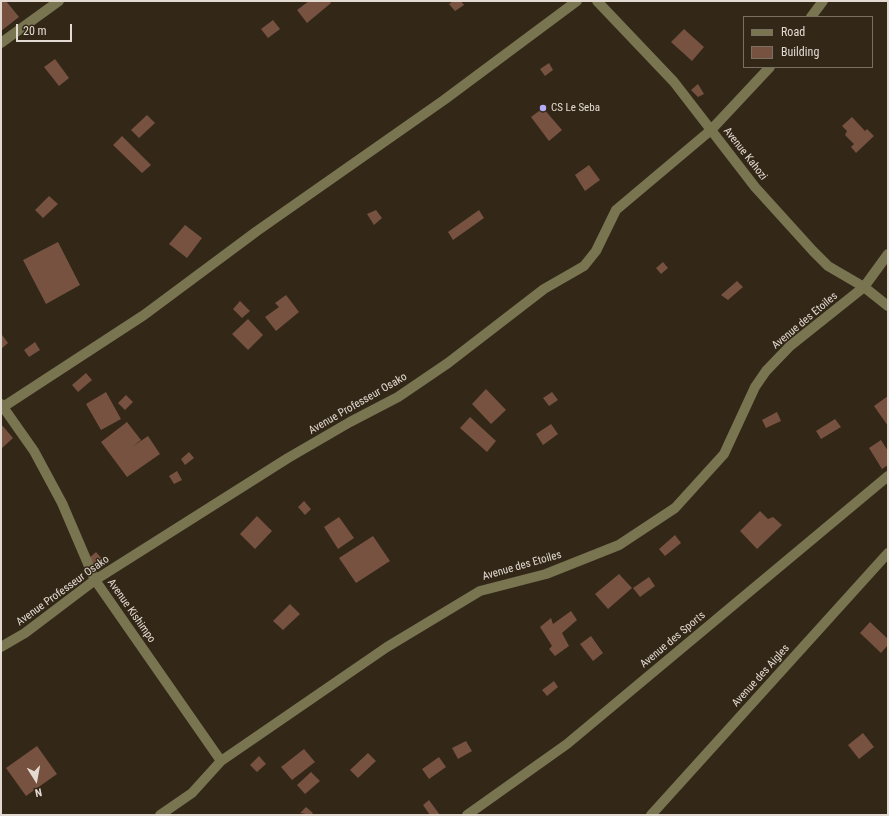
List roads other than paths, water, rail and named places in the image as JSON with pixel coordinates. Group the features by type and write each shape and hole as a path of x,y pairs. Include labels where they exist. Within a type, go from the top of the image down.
{"street":[{"path":"1,43 59,1"},
{"path":"2,405 144,314 257,231 444,100 577,1"},
{"name":"Avenue Kahozi","path":"597,1 674,82 755,187 813,251 828,266 864,287 888,306"},
{"path":"812,16 823,1"},
{"name":"Avenue Professeur Osako","path":"1,647 26,633 95,580 288,458 350,422 398,397 448,363 544,289 584,266 596,251 616,210 711,130 769,68"},
{"name":"Avenue des Etoiles","path":"160,815 192,793 221,761 387,647 480,591 546,574 620,545 675,508 724,454 755,387 766,371 790,346 864,287 888,254"},
{"name":"Avenue Kishimpo","path":"2,405 34,451 62,503 95,580 221,761"},
{"name":"Avenue des Sports","path":"467,815 567,744 888,476"},
{"name":"Avenue des Aigles","path":"651,815 888,554"}],"place":[{"name":"CS Le Seba","path":"543,108"}]}
